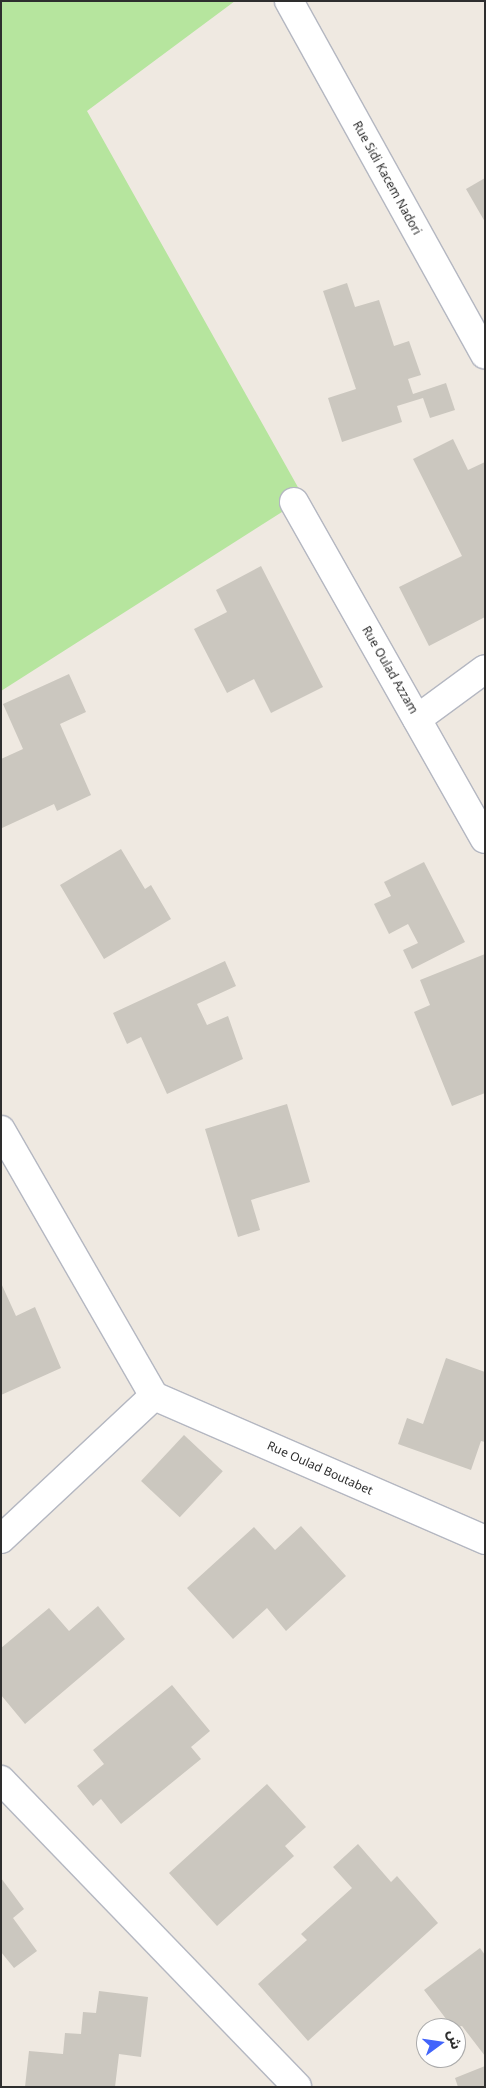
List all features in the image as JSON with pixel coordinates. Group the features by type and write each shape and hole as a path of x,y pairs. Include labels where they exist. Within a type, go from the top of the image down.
{"street":[{"name":"Rue Sidi Kacem Nadori","path":"289,1 485,354"},
{"name":"Rue Oulad Azzam","path":"294,502 485,839"},
{"path":"418,719 485,669"},
{"path":"1,1130 154,1396 1,1539"},
{"name":"Rue Oulad Boutabet","path":"154,1396 485,1540"},
{"path":"1,1780 297,2087"}],"green space":[{"path":"1,1 235,1 87,111 304,498 1,691"}],"building":[{"path":"485,178 485,222 466,189"},
{"path":"347,283 355,307 379,300 394,346 409,341 421,375 408,379 413,394 446,383 455,410 430,418 423,398 397,406 402,422 342,442 328,398 356,389 323,291"},
{"path":"453,439 468,470 485,462 485,617 429,646 399,587 462,556 413,459"},
{"path":"261,566 323,687 271,713 254,679 227,693 194,629 227,612 216,590"},
{"path":"69,674 86,712 60,724 91,795 57,811 54,804 2,828 1,759 23,749 3,704"},
{"path":"121,849 145,889 151,885 171,919 104,959 60,885"},
{"path":"424,862 465,942 412,969 403,950 418,943 408,924 389,934 374,904 391,896 384,882"},
{"path":"485,954 485,1093 452,1106 414,1012 430,1005 420,980"},
{"path":"225,961 236,986 197,1004 207,1025 228,1016 243,1059 167,1094 141,1037 127,1044 113,1013"},
{"path":"287,1104 310,1182 251,1200 260,1230 238,1237 205,1129"},
{"path":"1,1283 16,1316 35,1307 61,1368 1,1395"},
{"path":"446,1358 485,1372 485,1442 481,1441 471,1470 398,1444 407,1418 423,1424"},
{"path":"184,1435 223,1471 180,1517 141,1481"},
{"path":"301,1526 346,1576 286,1631 267,1608 233,1639 187,1588 254,1527 275,1550"},
{"path":"98,1606 125,1639 25,1724 1,1695 1,1648 49,1608 69,1631"},
{"path":"172,1685 210,1731 191,1747 201,1759 121,1824 101,1799 93,1806 77,1786 104,1764 93,1750"},
{"path":"267,1784 306,1827 285,1846 294,1856 217,1926 169,1873"},
{"path":"358,1844 391,1882 397,1876 438,1923 308,2041 258,1984 307,1940 301,1934 352,1888 333,1867"},
{"path":"1,1878 24,1909 13,1918 37,1951 14,1968 1,1952"},
{"path":"480,1948 485,1955 485,2056 466,2031 466,2018 445,2018 424,1990"},
{"path":"99,1991 148,1997 141,2057 119,2054 115,2087 25,2087 29,2051 63,2054 65,2033 81,2034 83,2012 96,2013"},
{"path":"485,2066 485,2087 458,2087 455,2078"}]}
